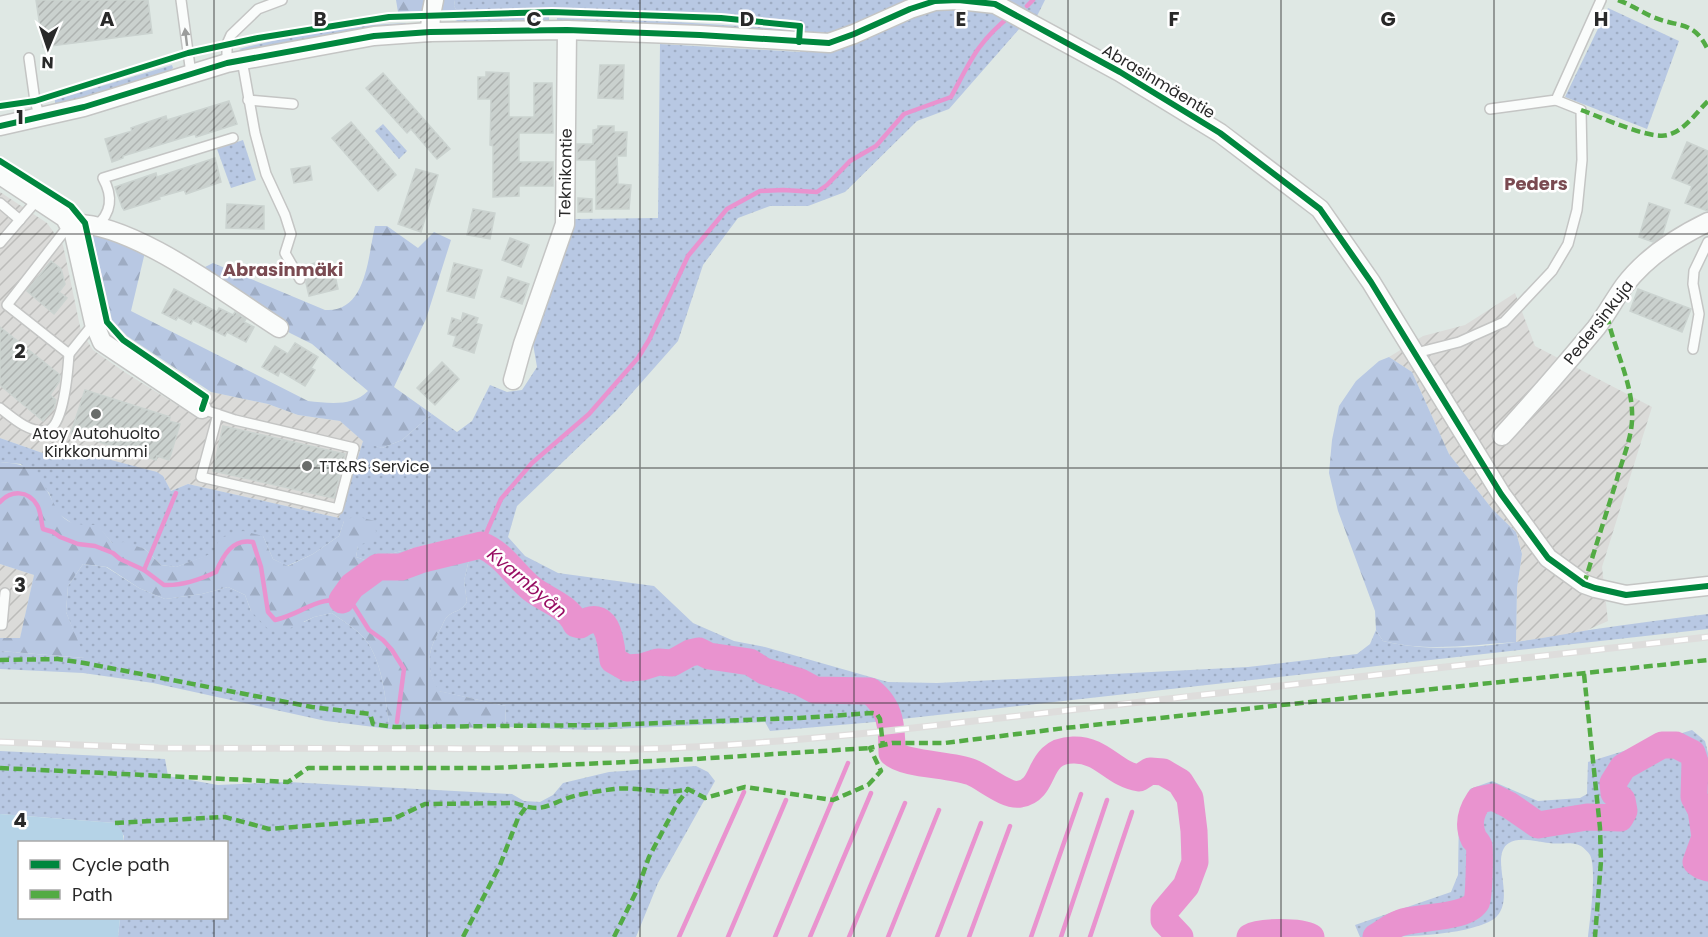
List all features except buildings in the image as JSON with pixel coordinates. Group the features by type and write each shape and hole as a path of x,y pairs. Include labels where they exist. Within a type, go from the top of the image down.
{"street":[{"path":"430,32 434,0"},
{"name":"Abrasinmäentie","path":"0,126 40,118 235,61 374,36 430,32 567,30 829,43 935,1 995,4 1120,72 1220,133 1320,209 1371,282 1501,494 1548,558 1584,584 1626,595 1708,586"},
{"name":"Teknikontie","path":"513,380 523,344 565,224 567,30"},
{"path":"0,176 65,218 70,225 94,323 102,342 210,412"},
{"name":"Pedersinkuja","path":"1502,436 1550,384 1607,315 1625,286 1644,265 1683,234 1708,222"},
{"path":"70,225 85,223 150,246 279,328"}],"lane":[{"path":"181,0 191,74"},
{"path":"282,0 258,9 231,34 227,44 248,100 266,174 291,234 285,253 300,279"},
{"path":"1556,100 1600,0"},
{"path":"29,58 35,101 40,118"},
{"path":"248,100 293,104"},
{"path":"1416,353 1459,342 1504,322 1552,271 1568,244 1577,210 1582,160 1581,110 1556,100 1490,109"},
{"path":"96,226 104,220 110,206 109,190 104,178 234,138"},
{"path":"0,243 37,200"},
{"path":"0,203 20,220"},
{"path":"69,354 3,308 70,225"},
{"path":"1693,349 1699,314 1694,271 1708,242"},
{"path":"0,408 22,425 45,431 52,429 57,423 68,379 69,354 94,323"},
{"path":"210,412 354,448 338,509 201,477 210,412"},
{"path":"0,625 2,625 5,593"}],"shaded area":[{"path":"0,192 47,223 63,245 81,331 93,350 126,373 198,418 211,392 268,404 298,415 340,421 363,441 339,518 188,484 171,491 163,476 51,456 0,438"},
{"path":"1515,293 1535,346 1652,407 1602,567 1608,621 1583,632 1516,642 1517,588 1522,554 1516,532 1493,510 1449,454 1412,372 1389,357 1423,336 1465,325"},
{"path":"0,564 34,575 20,639 0,638"},
{"path":"0,814 115,823 121,829 123,841 18,841 18,919 120,919 118,937 0,937"}],"green space":[{"path":"396,0 455,0 454,6 457,11 398,12"},
{"path":"455,0 1045,0 1035,20 1020,28 949,109 917,121 845,192 808,206 770,206 738,218 703,265 678,341 617,410 517,506 508,537 525,556 558,573 654,586 693,623 734,641 765,647 888,682 937,683 1248,667 1357,654 1370,644 1376,630 1383,641 1433,648 1512,643 1708,614 1708,629 875,722 770,731 765,722 590,730 505,727 506,706 438,691 431,674 430,652 445,620 467,602 464,581 475,533 365,560 356,557 358,546 344,521 339,536 313,554 287,566 273,559 263,536 176,567 161,565 145,549 124,543 112,543 97,525 76,526 57,513 49,493 21,464 0,462 0,438 51,456 57,446 157,472 163,476 171,491 188,484 339,518 363,441 382,448 402,440 432,414 457,432 472,421 490,385 507,392 522,390 537,367 532,338 574,219 658,218 660,44 800,52 802,37 557,23 557,18 676,22 802,30 803,24 795,20 626,12 457,11 454,6"},
{"path":"1608,8 1679,41 1647,129 1565,97"},
{"path":"549,17 549,22 462,23 453,19"},
{"path":"406,23 404,26 247,53 239,49 322,32"},
{"path":"172,65 173,68 168,73 61,104 55,103 55,100"},
{"path":"383,124 407,151 399,159 375,131"},
{"path":"243,140 256,180 231,188 217,149"},
{"path":"375,226 387,226 418,248 434,232 451,240 426,319 394,387 432,414 402,440 382,448 365,443 340,421 298,415 268,404 211,392 127,336 112,320 92,233 146,248 131,311 308,401 340,403 355,400 368,391 312,344 290,333 207,277 203,268 213,263 325,310 339,308 350,302 363,280"},
{"path":"1389,357 1412,372 1449,454 1493,510 1516,532 1522,554 1517,588 1516,642 1449,647 1416,646 1383,641 1376,630 1375,611 1338,511 1329,473 1332,440 1339,406 1356,381 1379,361"},
{"path":"0,462 23,466 36,474 62,516 67,520 84,525 98,525 112,543 124,542 145,549 161,565 176,567 213,553 220,538 243,531 263,536 273,559 288,566 313,554 339,536 344,521 355,516 375,521 376,532 371,540 358,546 356,557 365,560 475,533 464,581 467,602 447,617 433,644 430,659 431,674 439,691 506,706 505,727 390,729 383,685 368,643 352,627 332,613 314,617 286,630 268,629 251,611 245,595 228,587 202,594 165,599 139,588 107,567 83,564 68,586 66,612 85,658 0,651 0,638 20,638 34,575 0,564"},
{"path":"83,564 106,567 139,588 165,599 202,594 228,587 245,595 251,611 304,622 332,613 361,635 373,653 383,685 390,729 326,721 153,683 83,673 0,669 0,651 84,658 66,612 68,586"},
{"path":"1692,730 1705,741 1708,753 1708,937 1588,937 1593,882 1590,855 1582,847 1569,843 1523,840 1513,841 1503,849 1501,868 1504,901 1501,911 1494,919 1481,925 1448,933 1360,937 1355,925 1451,892 1458,875 1459,813 1470,789 1492,781 1538,801 1580,798 1587,794 1588,762"},
{"path":"0,751 165,759 168,776 218,785 288,782 512,794 524,801 540,802 553,795 563,783 609,772 696,766 708,772 715,781 658,883 636,937 118,937 120,919 228,919 228,841 123,841 124,836 115,823 0,814"}],"waterway":[{"path":"1027,6 1033,0"},
{"path":"481,545 501,499 532,463 589,414 638,358 649,340 688,256 727,209 760,191 817,192 850,161 876,146 904,114 951,97 982,44 1010,16"},
{"path":"144,570 176,493"},
{"path":"0,502 9,495 24,494 38,507 43,529 78,544 95,546 113,553 120,559 144,570 164,585 190,582 216,572 229,550 239,543 253,542 261,567 268,612 275,620 320,602 330,600 352,603 369,630 392,650 404,669 397,722"},
{"name":"Kvarnbyån","path":"342,600 352,586 378,567 401,567 481,545 502,559 532,589 568,612 576,624 580,625 589,620 602,623 609,636 613,660 627,668 642,667 658,662 672,663 690,653 699,651 709,656 750,662 764,671 800,682 815,690 870,691 882,704 889,719 892,753 907,760 971,772 1009,793 1020,794 1029,791 1053,757 1061,752 1073,750 1092,753 1130,776 1139,778 1150,771 1163,772 1180,782 1190,798 1194,831 1195,862 1186,886 1164,912 1164,920 1180,937"},
{"name":"Kvarnbyån","path":"1376,937 1400,923 1464,911 1477,901 1479,845 1474,839 1470,823 1479,800 1493,797 1538,825 1587,817 1620,818 1624,811 1622,800 1614,793 1613,783 1623,767 1662,745 1676,745 1692,753 1695,762 1694,797 1701,810 1705,837 1696,862 1708,868"},
{"path":"775,937 848,763"},
{"path":"679,937 744,792"},
{"path":"810,937 871,793"},
{"path":"1031,937 1081,794"},
{"path":"728,937 786,800"},
{"path":"1061,937 1107,800"},
{"path":"849,937 905,803"},
{"path":"888,937 939,810"},
{"path":"1090,937 1132,812"},
{"path":"937,937 981,823"},
{"path":"969,937 1010,826"},
{"name":"Kvarnbyån","path":"1250,937 1280,932 1311,937"}],"railway":[{"path":"0,742 158,748 639,749 729,745 878,732 1708,637"}],"marked path":[{"path":"1618,0 1653,17 1691,29 1703,40 1708,50"},
{"path":"1581,110 1638,131 1660,136 1680,129 1708,101"},
{"path":"1584,584 1626,450 1632,421 1627,380 1607,315"},
{"path":"0,660 58,659 84,663 312,707 370,714 373,724 394,727 605,725 872,713 877,714 880,719 883,746"},
{"path":"115,823 225,817 269,829 393,819 425,804 515,803 538,808 579,795 623,788 669,792 688,789 705,798 745,787 833,800 868,785 881,771 870,748 892,743 945,743 1065,728 1708,660"},
{"path":"1584,674 1600,828 1601,861 1595,937"},
{"path":"0,768 288,782 308,768 491,768 696,759 870,748"},
{"path":"614,937 638,888 649,857 677,804 688,789"},
{"path":"463,937 500,865 518,818 526,807"}],"cycle path":[{"path":"0,126 84,107 227,63 374,36 430,32 567,30 829,43 935,1 958,0 995,4 1120,72 1220,133 1320,209 1371,282 1501,494 1548,558 1584,584 1626,595 1708,586"},
{"path":"0,106 35,101 188,53 258,38 389,17 552,12 721,18 800,26 799,42"},
{"path":"0,161 71,206 85,223 107,322 123,340 206,397 202,409"}],"place":[{"name":"Atoy Autohuolto Kirkkonummi","path":"96,414"},
{"name":"TT&RS Service","path":"307,466"}],"district":[{"name":"Peders","path":"1536,184"},
{"name":"Abrasinmäki","path":"283,270"}]}
